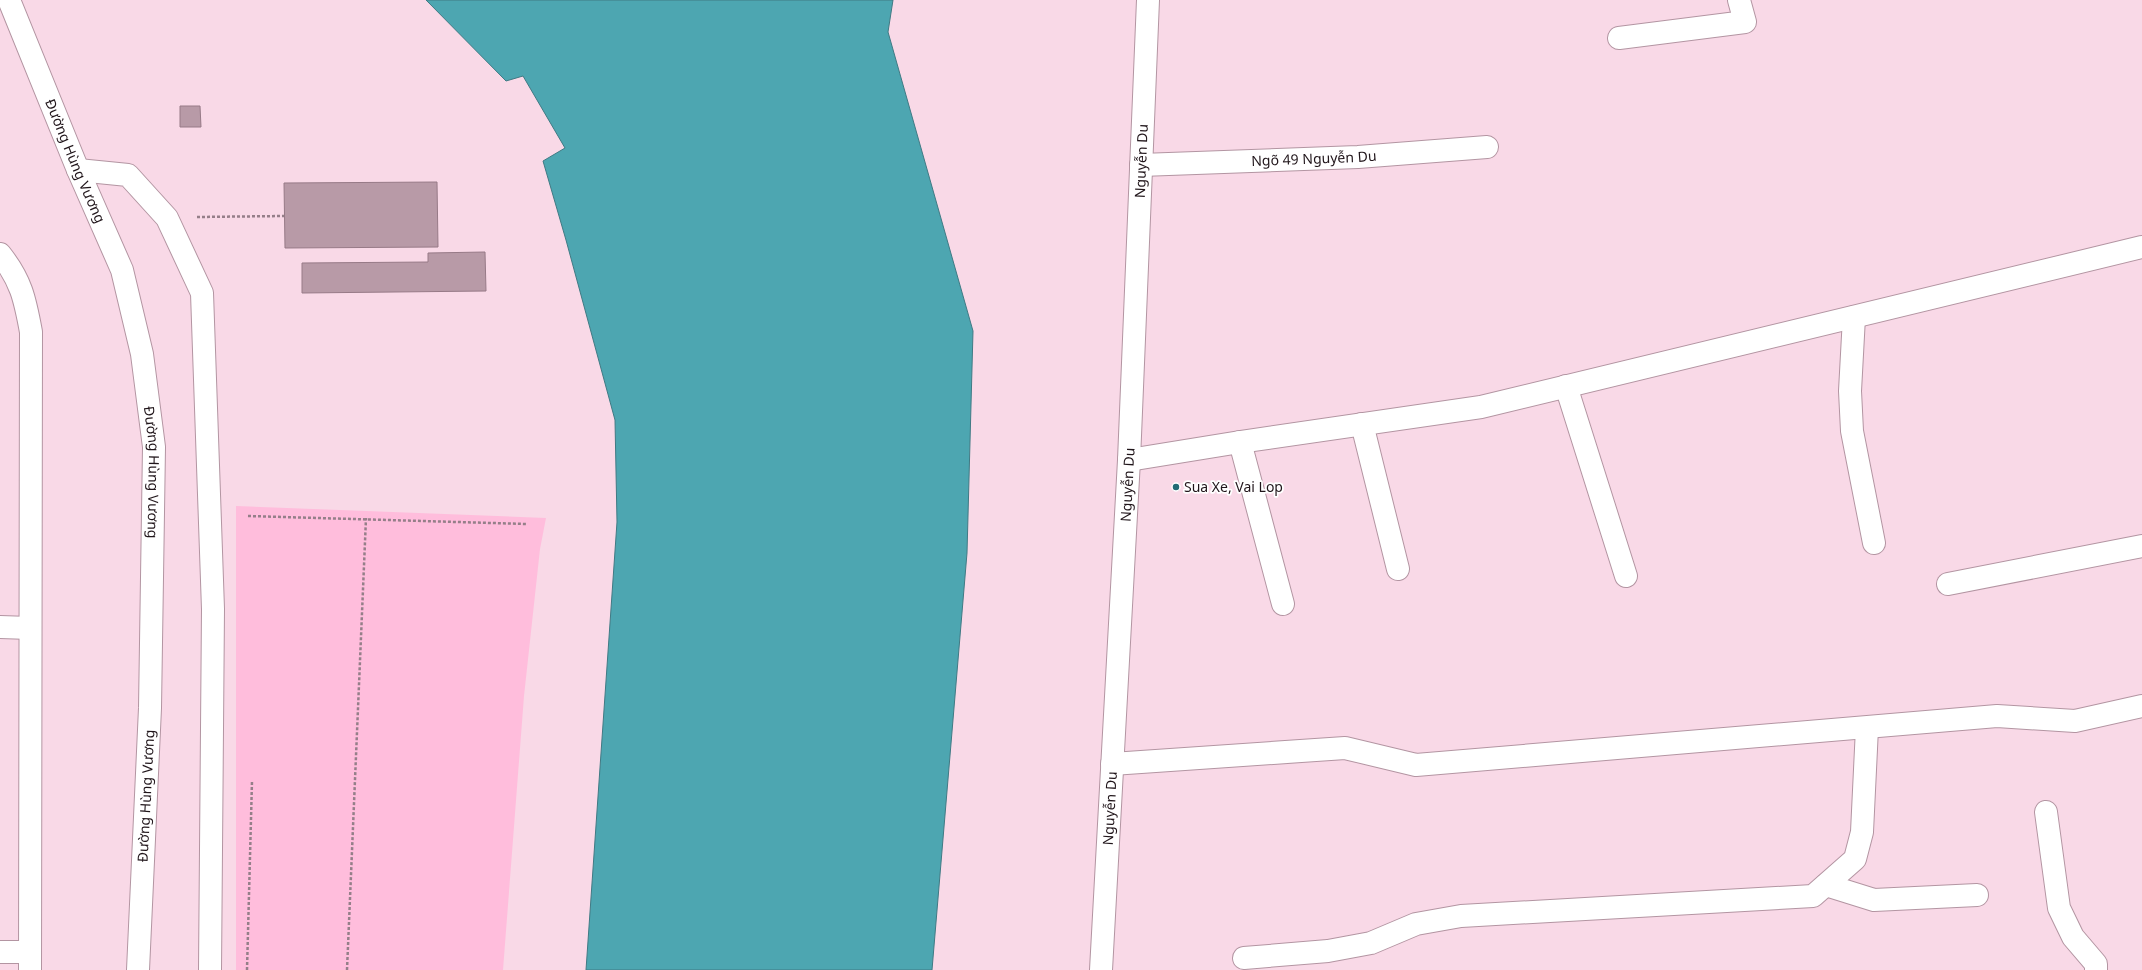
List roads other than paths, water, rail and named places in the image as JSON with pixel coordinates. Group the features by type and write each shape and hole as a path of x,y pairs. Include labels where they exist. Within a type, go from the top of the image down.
{"street":[{"name":"Đường Hùng Vương","path":"9,0 78,170 122,270 142,354 154,446 150,708 138,970"},
{"name":"Nguyễn Du","path":"1101,970 1128,460 1148,0"},
{"path":"1619,38 1745,22 1739,0"},
{"name":"Ngõ 49 Nguyễn Du","path":"1141,165 1328,158 1487,147"},
{"path":"78,170 128,175 167,218 202,293 213,609 210,970"},
{"path":"1128,460 1481,407 2142,247"},
{"path":"0,254 13,271 25,298 31,332 30,961 0,952"},
{"path":"1854,317 1850,391 1852,431 1874,543"},
{"path":"1566,386 1626,576"},
{"path":"1362,424 1398,569"},
{"path":"1240,442 1283,604"},
{"path":"1948,584 2142,546"},
{"path":"0,627 30,628"},
{"path":"1112,764 1345,748 1416,765 1997,716 2076,721 2142,706"},
{"path":"1244,958 1328,951 1371,943 1416,924 1461,916 1813,896 1855,859 1862,832 1867,728"},
{"path":"2046,812 2059,908 2073,938 2096,964 2096,970"},
{"path":"1826,885 1874,900 1977,895"}],"water":[{"path":"426,0 893,0 888,32 973,331 967,553 932,970 586,970 617,522 615,420 543,161 565,148 523,76 506,81"}],"place":[{"name":"Sua Xe, Vai Lop","path":"1176,487"}]}
